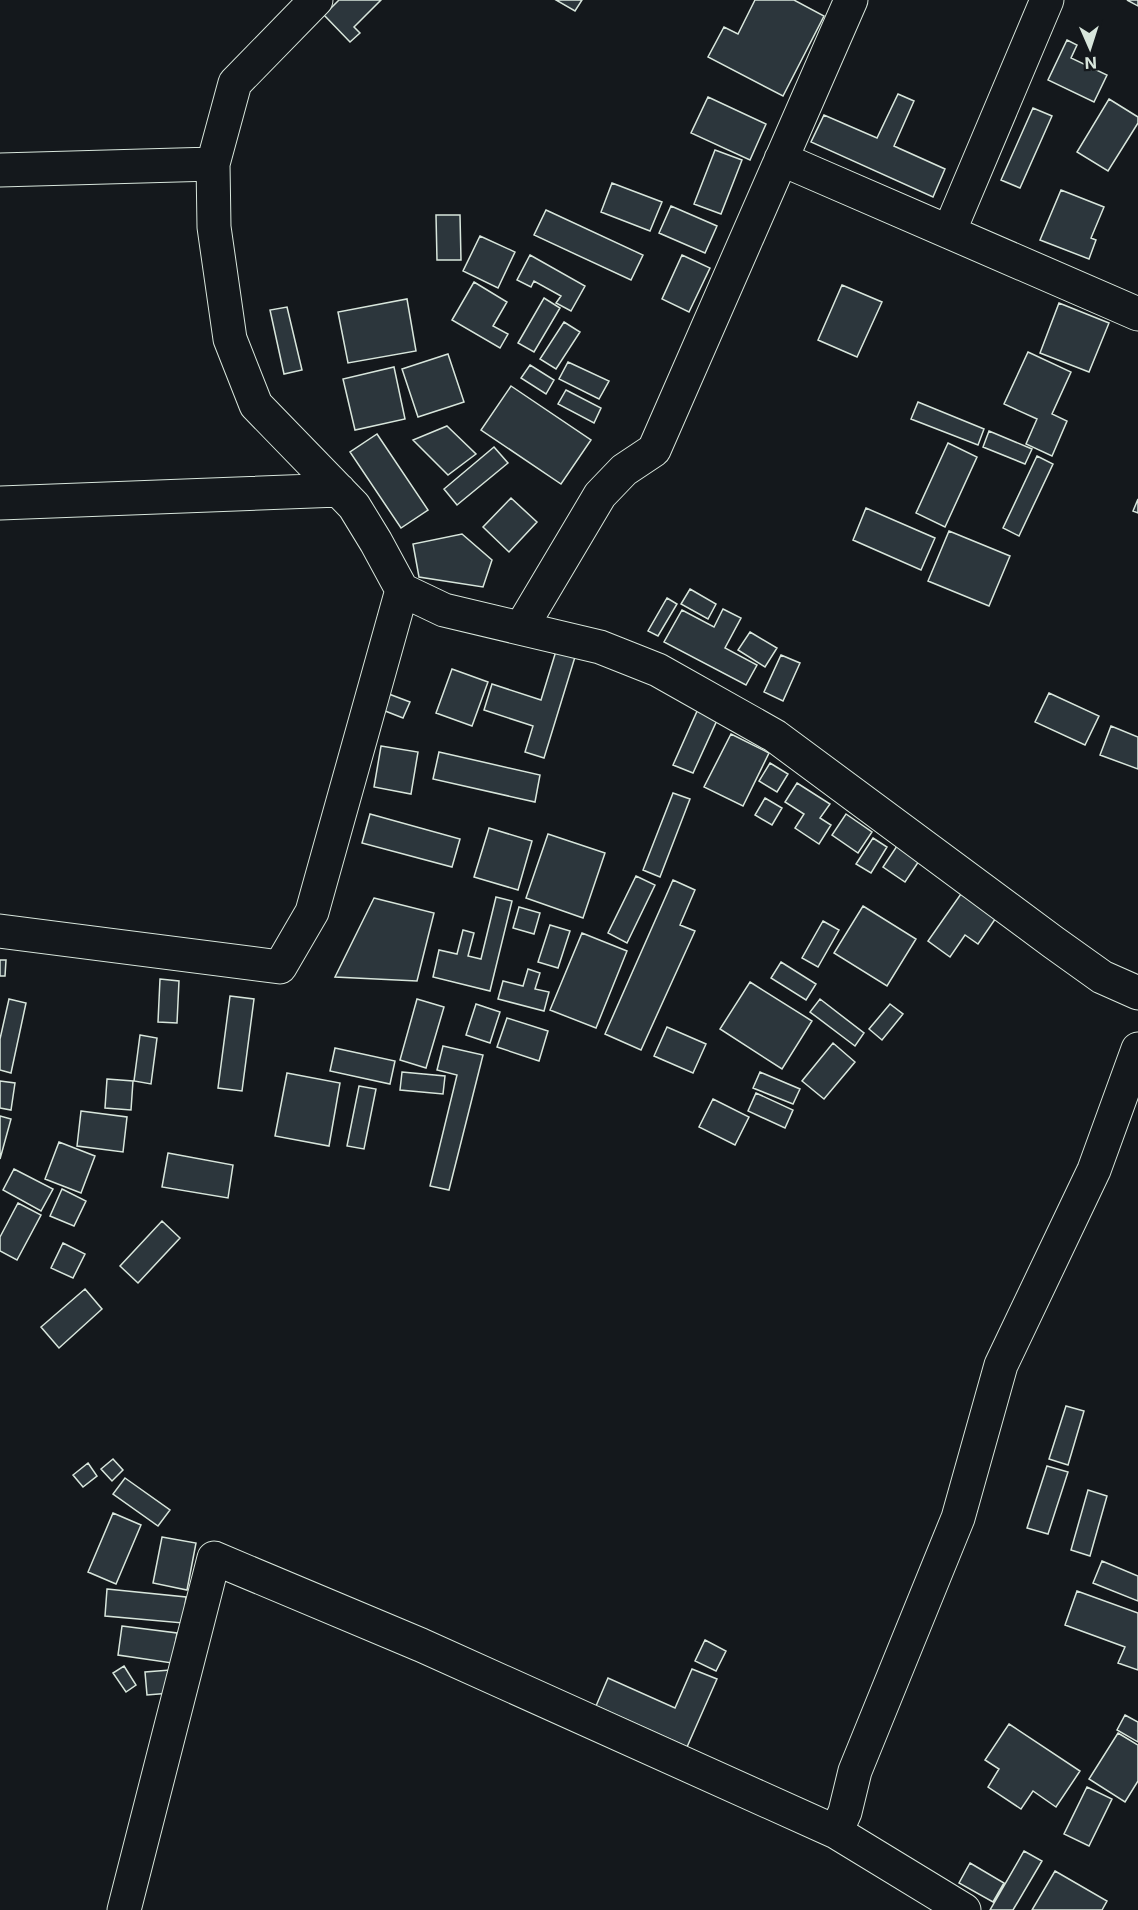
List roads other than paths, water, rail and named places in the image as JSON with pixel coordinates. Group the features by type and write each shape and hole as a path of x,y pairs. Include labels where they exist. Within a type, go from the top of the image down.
{"street":[{"path":"316,0 235,83 213,164 214,228 230,339 256,405 354,506 402,590 444,610 600,647 658,670 775,736 1102,977 1138,993"},
{"path":"521,628 600,495 624,470 654,450 851,0"},
{"path":"949,232 1047,0"},
{"path":"781,159 1138,314"},
{"path":"0,170 213,164"},
{"path":"0,503 339,490"},
{"path":"0,932 280,967 312,912 402,590"},
{"path":"836,1832 855,1772 958,1518 1001,1365 1094,1170 1138,1049"},
{"path":"124,1910 214,1558 421,1645 836,1832 964,1910"}]}
